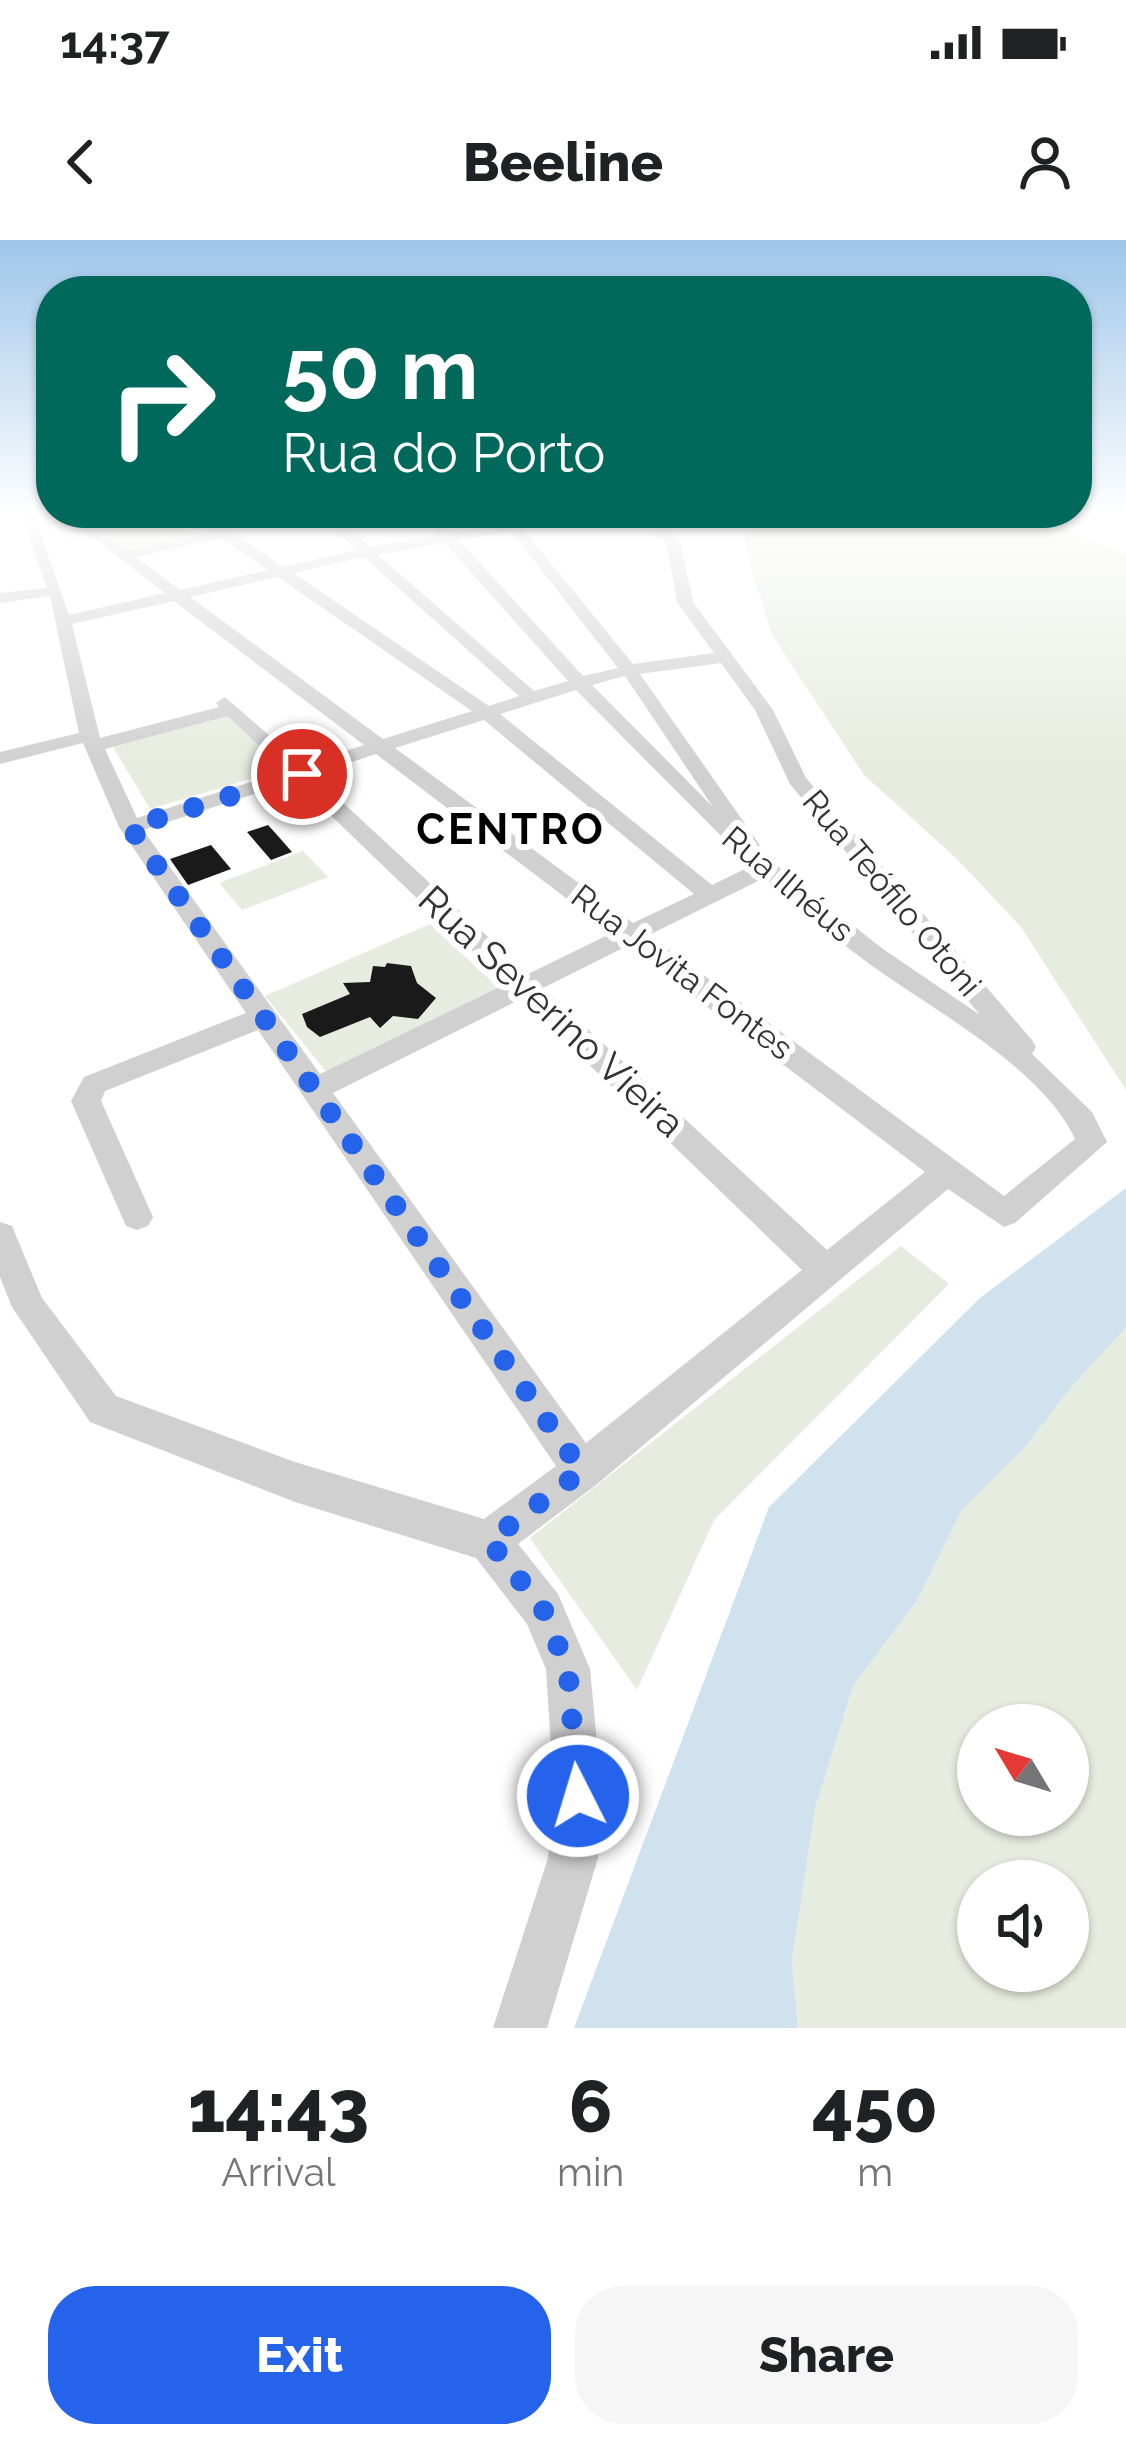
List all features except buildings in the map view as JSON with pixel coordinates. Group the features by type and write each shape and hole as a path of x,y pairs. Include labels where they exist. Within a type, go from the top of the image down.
{"street":[{"path":"58,598 91,741 130,827 582,1471"},
{"path":"63,620 158,598"},
{"name":"Rua Jovita Fontes","path":"178,598 1004,1214"},
{"path":"324,598 486,712 710,895"},
{"path":"420,598 531,698"},
{"name":"Rua Ilhéus","path":"505,598 655,766 765,868 867,950 1048,1080 1089,1127 1092,1142 1004,1214"},
{"path":"317,1088 765,868 629,670 571,598"},
{"name":"Rua Teófilo Otoni","path":"684,598 764,710 797,780 929,932 1048,1080"},
{"path":"130,827 582,682 629,670 724,657"},
{"name":"Rua Severino Vieira","path":"91,741 228,706 826,1270"},
{"path":"0,758 91,741"},
{"path":"655,766 691,759"},
{"path":"867,950 929,932"},
{"path":"137,1217 86,1101 94,1084 261,1018"},
{"path":"489,1541 582,1471 948,1171"},
{"path":"0,1236 29,1307 103,1409 295,1482 489,1541 543,1609 568,1670 578,1796 573,1858 520,2028"}],"shaded area":[{"path":"761,598 1126,598 1126,1090 1021,927 956,858 864,775 771,633"},
{"path":"228,716 284,769 150,809 113,747"},
{"path":"303,851 328,877 242,910 219,883"},
{"path":"430,924 501,990 328,1074 265,996"},
{"path":"901,1246 949,1284 714,1520 637,1690 530,1538"},
{"path":"1126,1328 1126,2028 798,2028 792,1961 815,1809 853,1686 917,1601 962,1510 1025,1447"}],"water":[{"path":"1126,1188 1126,1328 1025,1447 962,1510 917,1601 853,1686 815,1809 792,1961 798,2028 574,2028 769,1507 980,1298"}],"district":[{"name":"CENTRO","path":"511,829"}],"route":[{"path":"302,774 130,827 582,1471 489,1541 543,1609 568,1670 578,1796"}]}
